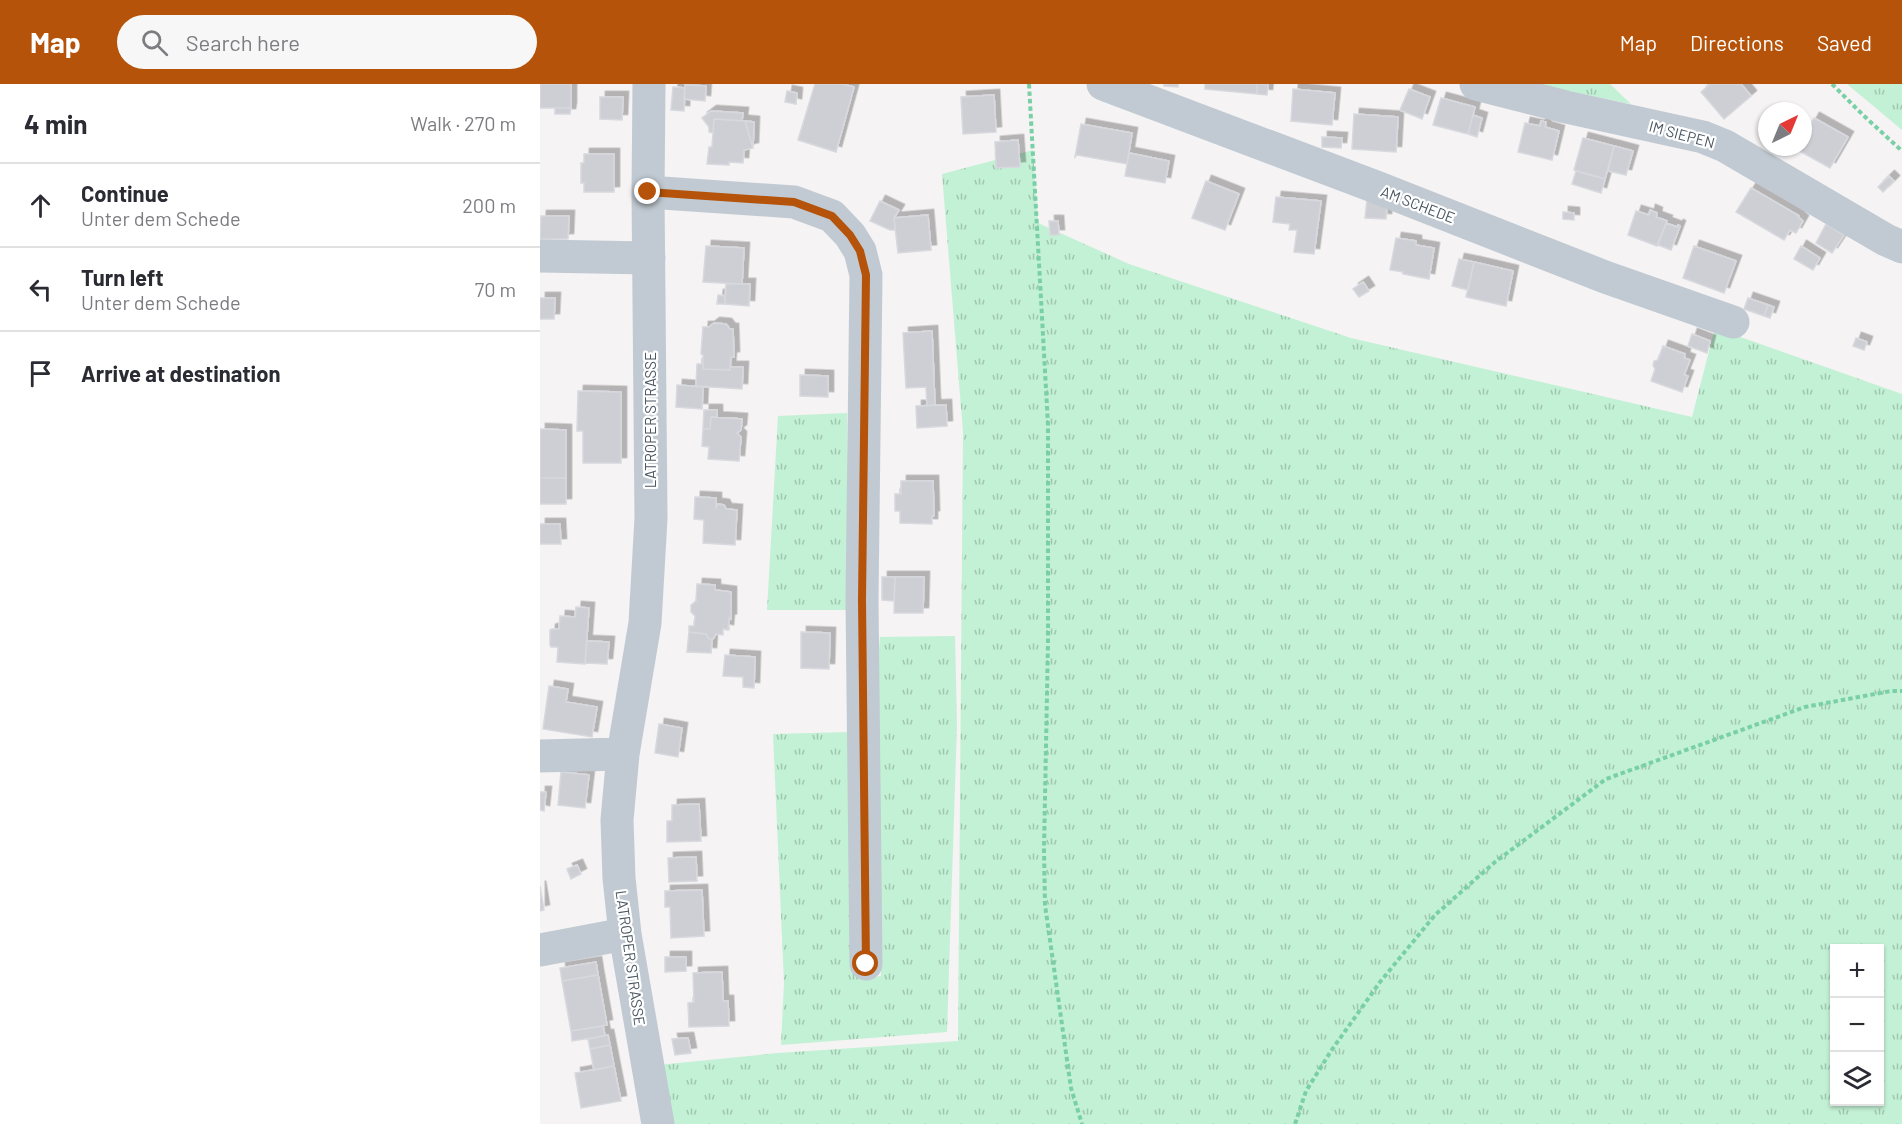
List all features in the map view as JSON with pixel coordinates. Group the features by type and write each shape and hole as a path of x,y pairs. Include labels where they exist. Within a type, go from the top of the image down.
{"street":[{"name":"LATROPER STRASSE","path":"649,84 651,518 645,622 623,754 617,820 619,878 625,934 658,1124"},
{"name":"AM SCHEDE","path":"1103,84 1376,187 1605,277 1733,322"},
{"name":"IM SIEPEN","path":"1476,84 1566,107 1703,137 1725,146 1902,248"},
{"path":"648,192 794,202 832,216 850,235 860,251 866,275 862,600 866,964"},
{"path":"540,256 649,258"},
{"path":"540,756 623,754"},
{"path":"540,950 625,934"}],"path":[{"path":"1029,84 1048,425 1045,905 1071,1088 1082,1124"},
{"path":"1832,84 1902,151"},
{"path":"1295,1124 1306,1091 1331,1051 1380,982 1435,915 1496,862 1606,779 1805,707 1902,691"}],"green space":[{"path":"1533,84 1610,84 1631,104"},
{"path":"1847,84 1902,84 1902,130"},
{"path":"1033,150 1038,223 1129,264 1351,338 1692,417 1715,328 1902,394 1902,1124 667,1124 658,1065 778,1053 958,1041 963,432 942,174"},
{"path":"847,413 849,610 767,610 778,416"},
{"path":"955,636 957,725 947,1032 781,1045 784,983 773,734 849,732 857,978 881,976 872,733 880,637"}],"building":[{"path":"540,84 571,84 571,108 540,108"},
{"path":"815,84 842,84 854,87 836,152 798,140"},
{"path":"1164,84 1178,84 1178,87 1164,86"},
{"path":"1205,84 1257,84 1257,94 1205,89"},
{"path":"1257,84 1268,84 1267,95 1257,94"},
{"path":"1710,84 1741,84 1751,96 1724,119 1701,92"},
{"path":"685,85 706,86 705,101 684,99"},
{"path":"673,87 685,88 684,111 671,110"},
{"path":"1293,89 1335,93 1332,125 1291,121"},
{"path":"1409,89 1430,97 1422,119 1400,110"},
{"path":"787,91 797,93 796,104 785,102"},
{"path":"994,95 996,132 963,134 961,97"},
{"path":"600,97 623,97 622,120 600,119"},
{"path":"1441,98 1475,107 1468,134 1433,125"},
{"path":"555,108 571,108 570,114 555,114"},
{"path":"711,111 743,113 742,121 714,119 713,133 709,132 709,127 702,118"},
{"path":"1354,114 1398,117 1396,152 1352,149"},
{"path":"1473,115 1482,118 1477,137 1468,134"},
{"path":"1814,118 1848,137 1830,168 1809,156 1812,156 1812,121"},
{"path":"714,119 745,121 753,148 744,150 743,163 707,164 709,147 712,147"},
{"path":"745,121 754,122 753,148"},
{"path":"1541,121 1546,122 1545,127 1559,131 1552,160 1518,152 1525,123 1540,126"},
{"path":"1081,124 1132,133 1127,164 1077,155 1075,157"},
{"path":"1322,137 1342,138 1341,148 1322,147"},
{"path":"1583,138 1614,146 1605,179 1574,170"},
{"path":"1018,140 1020,167 996,168 995,142"},
{"path":"1614,146 1633,151 1626,175 1608,171"},
{"path":"1129,153 1169,161 1165,183 1125,176"},
{"path":"584,154 614,154 614,192 584,192 584,183 581,183 581,163 584,163"},
{"path":"1576,171 1605,179 1601,193 1572,184"},
{"path":"1889,176 1894,181 1883,192 1878,187"},
{"path":"1206,181 1239,194 1225,230 1192,218"},
{"path":"1751,188 1799,216 1803,221 1796,233 1790,230 1784,240 1736,212"},
{"path":"1276,197 1321,201 1314,254 1294,252 1297,230 1289,230 1290,224 1273,222"},
{"path":"1367,200 1387,201 1386,219 1365,218"},
{"path":"880,201 899,210 894,218 895,230 870,221"},
{"path":"1650,210 1657,213 1656,217 1667,221 1657,246 1628,235 1636,211 1649,215"},
{"path":"1563,212 1574,213 1574,220 1563,219"},
{"path":"928,215 931,250 898,253 894,218"},
{"path":"541,216 569,216 568,239 540,239"},
{"path":"1049,221 1058,221 1059,235 1050,235"},
{"path":"1666,223 1680,226 1671,250 1658,245"},
{"path":"1826,224 1844,235 1832,253 1816,243"},
{"path":"1396,238 1416,241 1416,245 1434,248 1429,279 1390,270"},
{"path":"706,246 744,248 742,284 703,282"},
{"path":"1694,246 1736,261 1724,293 1683,278"},
{"path":"1801,246 1820,258 1813,270 1794,259"},
{"path":"1459,259 1474,262 1468,290 1452,286"},
{"path":"1474,262 1513,271 1506,306 1466,297"},
{"path":"1363,282 1369,291 1359,297 1353,289"},
{"path":"726,284 750,284 749,306 725,304"},
{"path":"718,295 725,296 725,304 717,304"},
{"path":"540,298 555,298 554,319 540,319"},
{"path":"1748,298 1768,305 1764,316 1744,309"},
{"path":"1768,305 1774,307 1770,318 1764,316"},
{"path":"714,323 726,324 733,329 734,357 731,357 730,370 703,369 703,355 701,354 703,327 709,327"},
{"path":"932,331 935,405 927,406 926,387 906,388 903,333"},
{"path":"1692,334 1710,341 1707,353 1688,346"},
{"path":"1856,338 1867,342 1864,350 1853,346"},
{"path":"1663,346 1685,354 1684,358 1690,360 1684,375 1688,376 1682,392 1651,381 1655,369 1654,361 1658,360"},
{"path":"697,364 703,364 703,369 730,370 730,367 743,367 742,389 696,386"},
{"path":"800,375 828,376 828,397 800,396"},
{"path":"677,385 703,387 702,409 676,407"},
{"path":"578,391 621,392 621,463 583,463 583,431 577,431"},
{"path":"946,405 947,426 917,428 916,406"},
{"path":"704,410 717,410 717,417 711,417 710,429 703,429"},
{"path":"711,417 742,419 741,430 737,433 741,437 739,461 708,459 709,447 702,446 703,429 710,429"},
{"path":"540,429 566,430 566,478 540,478"},
{"path":"540,478 566,478 566,504 540,504"},
{"path":"901,481 933,481 934,516 932,516 932,524 900,523 900,511 895,511 895,494 901,494"},
{"path":"695,497 716,498 716,507 718,504 724,505 726,509 737,510 735,545 703,543 704,520 694,519"},
{"path":"540,524 560,524 561,544 540,544"},
{"path":"882,577 895,577 894,601 882,600"},
{"path":"895,577 924,577 923,613 894,613"},
{"path":"697,584 715,585 715,590 731,592 731,619 729,618 728,630 723,629 723,635 716,634 713,639 709,639 706,634 689,632 689,626 694,626 695,616 691,612 691,605 696,601"},
{"path":"576,607 589,608 585,664 557,662 558,647 550,645 550,630 559,629 560,616 575,617"},
{"path":"689,632 706,634 709,639 712,639 711,653 687,652"},
{"path":"801,632 830,633 829,669 801,668"},
{"path":"587,641 609,642 607,664 585,663"},
{"path":"725,655 755,657 754,688 743,687 743,677 723,676"},
{"path":"549,686 568,689 566,702 597,707 592,737 543,729"},
{"path":"659,724 682,728 678,757 655,753"},
{"path":"561,772 589,775 585,808 558,805"},
{"path":"540,792 546,792 544,811 540,810"},
{"path":"699,804 701,841 667,842 667,821 672,821 672,805"},
{"path":"696,857 697,881 669,882 668,858"},
{"path":"577,865 581,874 571,879 567,869"},
{"path":"540,886 544,910 540,911"},
{"path":"702,890 704,936 671,938 670,907 665,907 665,891"},
{"path":"665,957 686,957 686,971 665,972"},
{"path":"596,962 598,975 562,981 560,968"},
{"path":"722,972 723,1001 728,1001 729,1026 689,1027 688,1003 694,1002 693,973"},
{"path":"598,975 607,1025 571,1031 562,981"},
{"path":"603,1026 605,1036 572,1041 571,1031"},
{"path":"608,1035 610,1045 590,1049 588,1039"},
{"path":"688,1038 691,1053 675,1055 672,1039"},
{"path":"610,1045 614,1066 594,1070 590,1049"},
{"path":"614,1066 621,1101 581,1108 575,1073"}],"route":[{"path":"648,192 794,202 832,216 850,235 860,251 866,275 862,600 866,964"}]}
